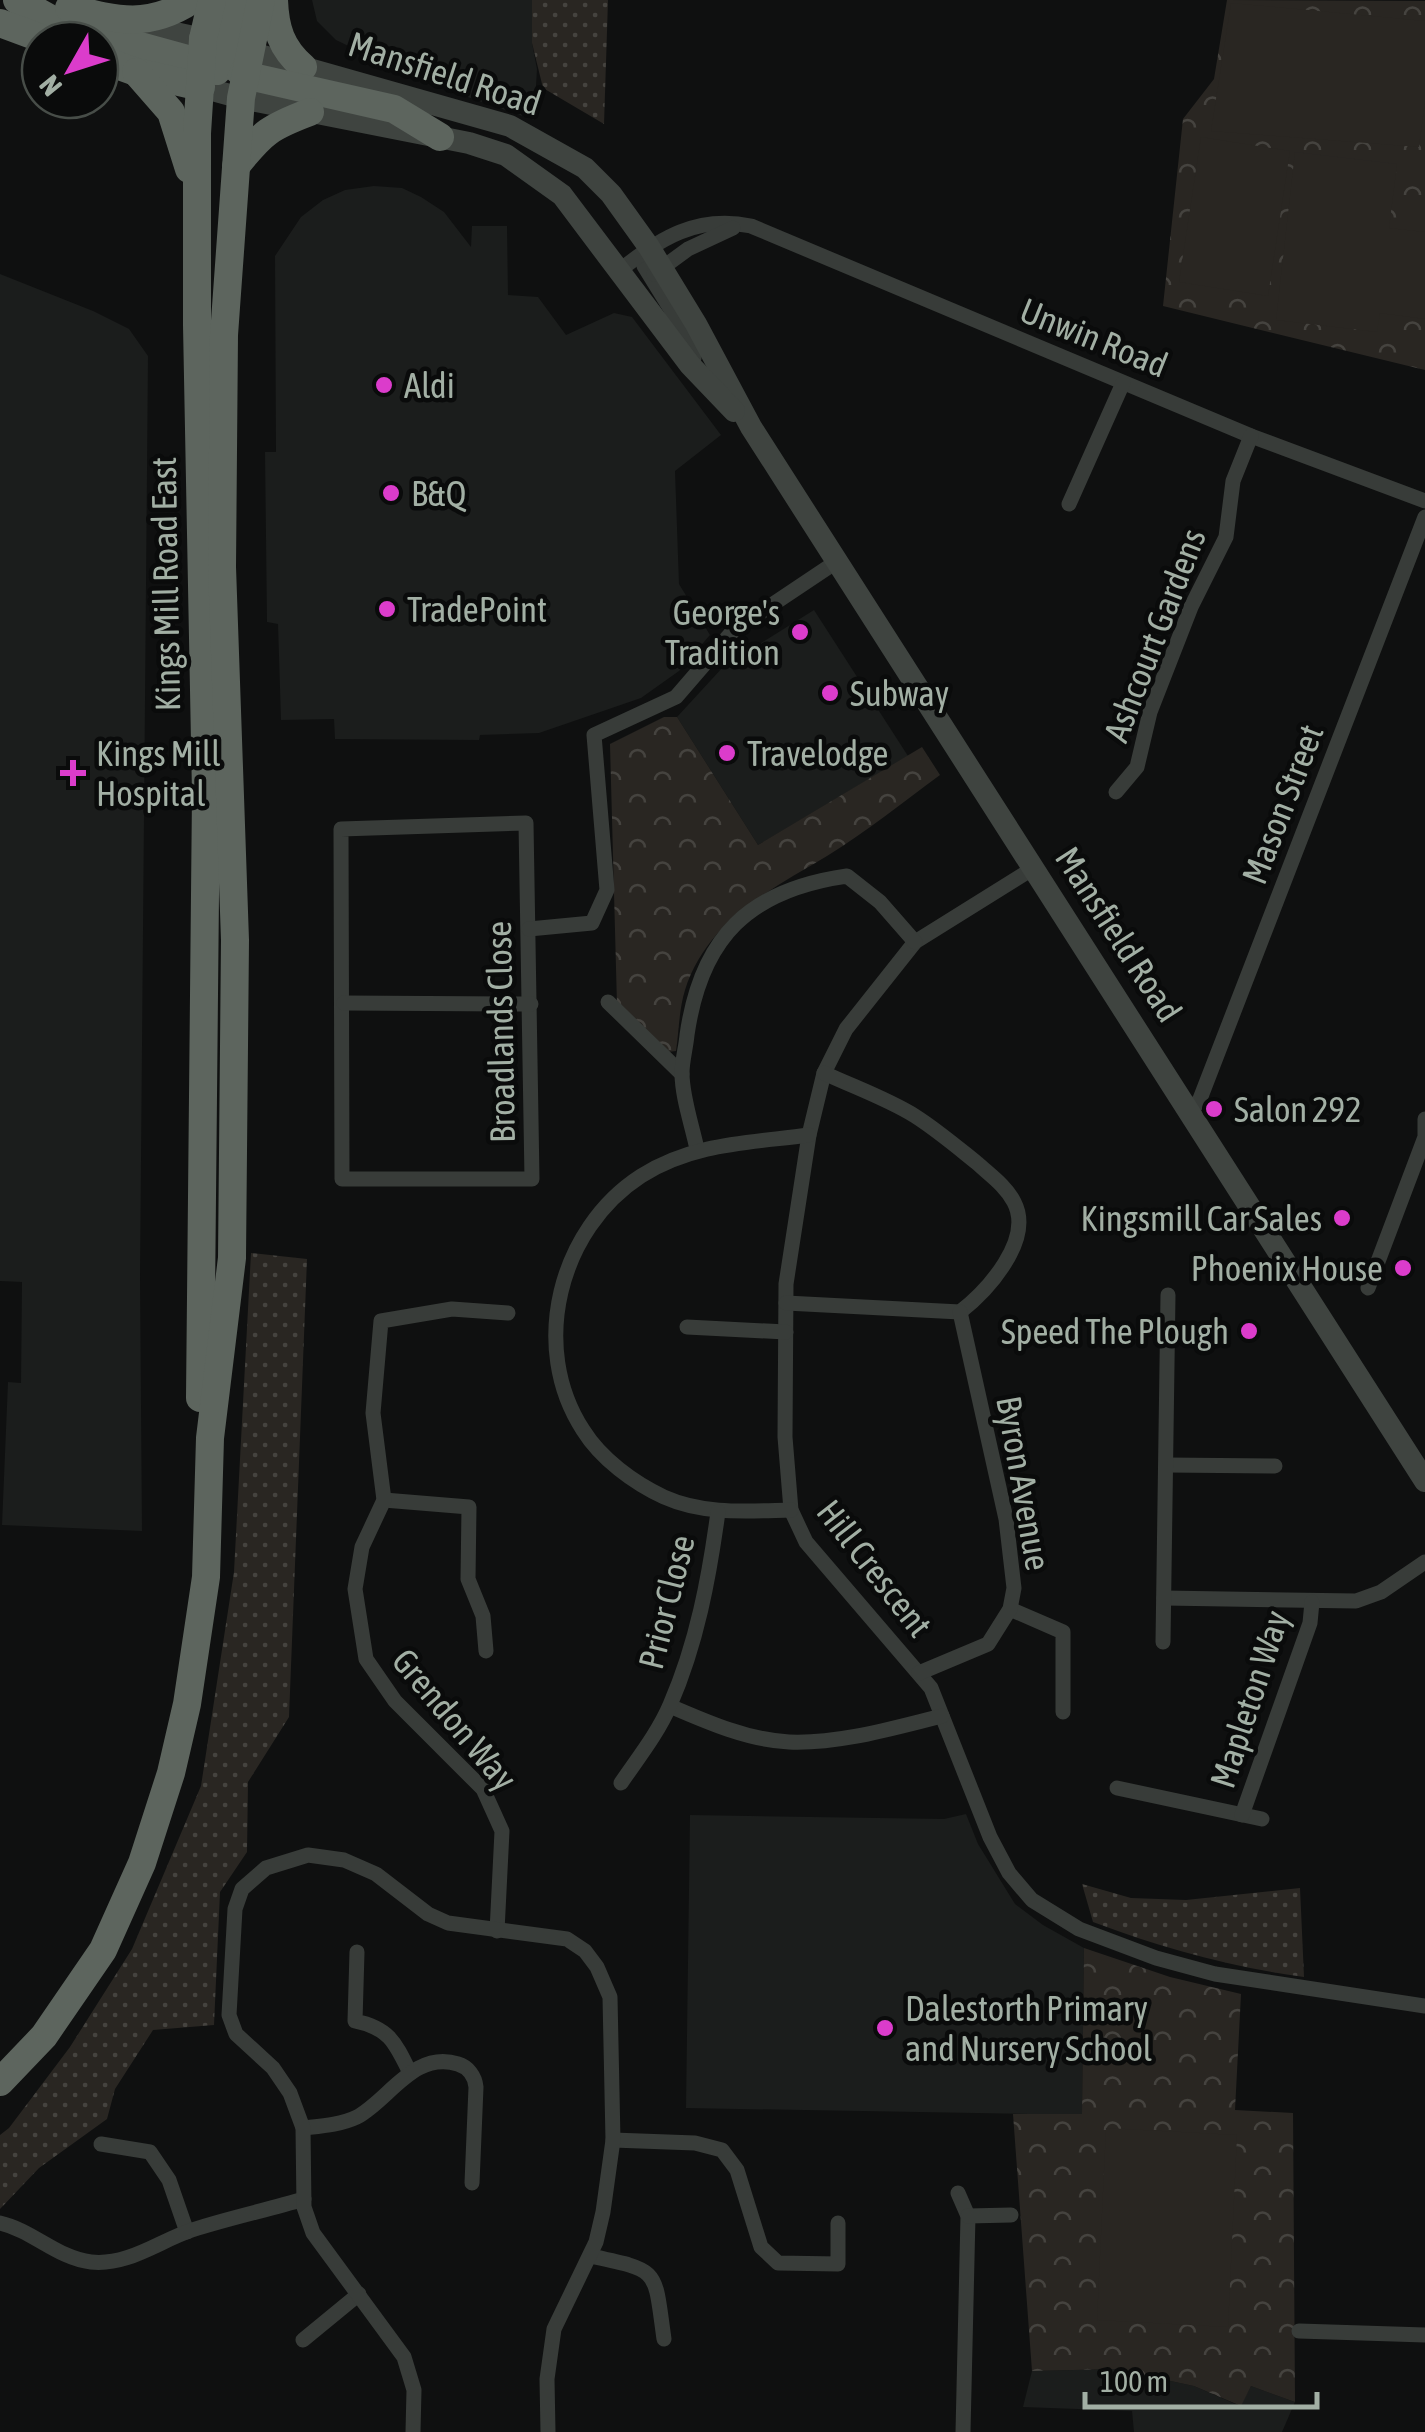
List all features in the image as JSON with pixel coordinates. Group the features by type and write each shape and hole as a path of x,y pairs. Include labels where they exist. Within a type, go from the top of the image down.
{"highway":[{"path":"17,0 60,24 394,110 440,137"},
{"name":"Mansfield Road","path":"35,0 124,22"},
{"path":"124,22 170,13 192,0"},
{"path":"212,0 223,69"},
{"path":"197,325 212,280 223,69 238,0"},
{"path":"223,69 261,0"},
{"path":"274,0 280,39 303,67"},
{"name":"Mansfield Road","path":"120,66 136,72 223,69"},
{"name":"Kings Mill Road East","path":"0,2082 44,2036 103,1950 142,1862 171,1773 187,1704 206,1576 210,1438 232,1258 235,940 222,548 224,335 236,166 223,69"},
{"name":"Kings Mill Road East","path":"210,1438 200,1398 206,794 197,133 223,69"},
{"path":"136,72 172,112 198,200"},
{"path":"236,166 262,134 310,112"}],"main road":[{"name":"Mansfield Road","path":"124,22 310,112 440,137 506,155 546,180 590,229 641,276 751,428 1425,1481"},
{"name":"Mansfield Road","path":"223,69 303,67 510,126 584,168 611,194 650,246 641,276 707,385 751,428"}],"street":[{"name":"Unwin Road","path":"641,276 650,246 681,229 708,223 742,224 1252,436 1425,501"},
{"path":"641,276 742,224"},
{"path":"1069,504 1123,383"},
{"name":"Ashcourt Gardens","path":"1116,792 1137,767 1150,712 1191,608 1226,537 1234,481 1252,436"},
{"name":"Mason Street","path":"1191,1112 1200,1099 1425,516"},
{"path":"529,930 592,923 607,890 594,735 676,697 733,631 836,562"},
{"name":"Broadlands Close","path":"526,824 529,930 532,1179 342,1180 344,1003 340,828 526,824"},
{"name":"Hill Crescent","path":"1032,869 915,942 846,1029 824,1074 794,1218 786,1303 785,1437 791,1510 806,1542 931,1688 990,1837 1009,1873 1032,1900 1059,1919 1156,1958 1215,1974 1425,2006"},
{"path":"697,1149 682,1074 692,1000 711,952 734,925 805,882 847,876 880,902 915,942"},
{"path":"608,1002 682,1074"},
{"path":"344,1003 531,1004"},
{"path":"786,1303 960,1312 997,1278 1018,1226 1016,1205 1002,1184 914,1115 824,1074"},
{"path":"1368,1288 1425,1137 1425,1119"},
{"path":"791,1510 718,1512 666,1498 618,1469 583,1432 564,1392 557,1349 557,1298 573,1252 606,1207 640,1177 697,1149 809,1136"},
{"path":"1163,1642 1168,1295"},
{"path":"486,1651 483,1616 468,1580 469,1507 384,1500 373,1413 381,1321 452,1309 508,1312"},
{"name":"Byron Avenue","path":"919,1672 988,1644 1010,1609 1014,1588 1008,1534 960,1312"},
{"path":"686,1327 786,1332"},
{"path":"1167,1465 1275,1466"},
{"name":"Grendon Way","path":"384,1500 362,1547 355,1589 366,1659 395,1702 459,1762 492,1802 502,1830 497,1931"},
{"name":"Prior Close","path":"622,1784 670,1706 706,1596 718,1512"},
{"path":"1164,1598 1356,1601 1381,1592 1425,1562"},
{"name":"Mapleton Way","path":"1242,1815 1310,1623 1312,1602"},
{"path":"1010,1609 1064,1632 1063,1712"},
{"name":"Prior Close","path":"670,1706 727,1730 788,1742 864,1734 942,1716"},
{"name":"Mapleton Way","path":"1117,1788 1262,1819"},
{"path":"412,2432 414,2390 404,2357 313,2233 304,2200 302,2128 290,2093 273,2068 236,2034 229,2015 235,1909 242,1889 266,1868 308,1856 344,1860 376,1874 428,1914 448,1922 567,1938 597,1967 610,1996 613,2140 603,2212 590,2256 554,2329 547,2379 548,2432"},
{"path":"358,1952 355,2021 378,2026 390,2037 410,2072"},
{"path":"302,2128 342,2123 358,2116 410,2072 446,2062 462,2064 475,2077 472,2182"},
{"path":"613,2140 695,2142 722,2150 737,2170 761,2246 778,2263 838,2264 838,2222"},
{"path":"101,2144 150,2152 168,2180 187,2232"},
{"path":"958,2193 968,2216 964,2432"},
{"path":"0,2223 16,2226 54,2249 91,2262 120,2261 187,2232 304,2200"},
{"path":"968,2216 1011,2215"},
{"path":"590,2256 640,2266 647,2272 657,2290 664,2338"},
{"path":"303,2340 359,2294"},
{"path":"1299,2331 1425,2335"}],"shaded area":[{"path":"312,0 532,0 532,43 537,69 534,120 419,80 336,40 317,21"},
{"path":"402,188 421,197 444,212 471,247 472,226 507,226 508,295 538,297 566,335 614,313 632,317 721,435 675,471 679,584 710,635 679,671 641,698 539,733 480,735 479,740 335,739 334,719 281,720 278,624 267,622 265,452 276,452 275,256 301,217 323,200 345,190"},
{"name":"Kings Mill Hospital","path":"0,274 129,329 148,356 140,1277 142,1531 2,1525 8,1382 21,1383 22,1282 0,1281"},
{"path":"814,610 908,756 758,845 677,717 723,667"},
{"name":"Dalestorth Primary and Nursery School","path":"966,1814 978,1844 1015,1904 1084,1948 1082,2115 686,2108 690,1815 944,1819"},
{"path":"1115,2369 1194,2386 1240,2406 1251,2386 1295,2402 1282,2432 1134,2432 1132,2411 1023,2407 1032,2371"}],"green space":[{"path":"532,0 608,0 604,124 543,88 532,43"},
{"path":"1227,0 1425,1 1425,370 1163,306 1183,119 1214,79"},
{"path":"1231,3 1425,21 1425,101 1419,147 1211,131"},
{"path":"1201,137 1290,151 1268,296 1179,282"},
{"path":"1295,152 1397,164 1389,228 1425,232 1425,319 1380,313 1377,332 1276,320"},
{"path":"664,717 677,717 758,845 922,747 940,775 856,837 763,895 725,926 695,966 683,997 676,1051 667,1052 617,1004 610,744"},
{"path":"251,1253 307,1259 289,1717 248,1782 247,1852 220,1892 214,2025 153,2030 115,2089 107,2119 39,2168 0,2209 0,2135 70,2047 132,1949 201,1786 234,1572"},
{"path":"1082,1884 1131,1898 1186,1900 1300,1888 1304,1977 1197,1956 1093,1922"},
{"path":"1084,1948 1170,1977 1241,1994 1235,2110 1293,2113 1295,2402 1251,2386 1241,2406 1194,2386 1115,2369 1032,2371 1013,2114 1082,2114"},
{"path":"1106,2128 1237,2135 1228,2327 1097,2320"}],"place":[{"name":"Aldi","path":"384,385"},
{"name":"B&Q","path":"391,493"},
{"name":"TradePoint","path":"387,609"},
{"name":"George's Tradition","path":"800,632"},
{"name":"Subway","path":"830,693"},
{"name":"Travelodge","path":"727,753"},
{"name":"Kings Mill Hospital","path":"73,773"},
{"name":"Salon 292","path":"1214,1109"},
{"name":"Kingsmill Car Sales","path":"1342,1218"},
{"name":"Phoenix House","path":"1403,1268"},
{"name":"Speed The Plough","path":"1249,1331"},
{"name":"Dalestorth Primary and Nursery School","path":"885,2028"}]}
